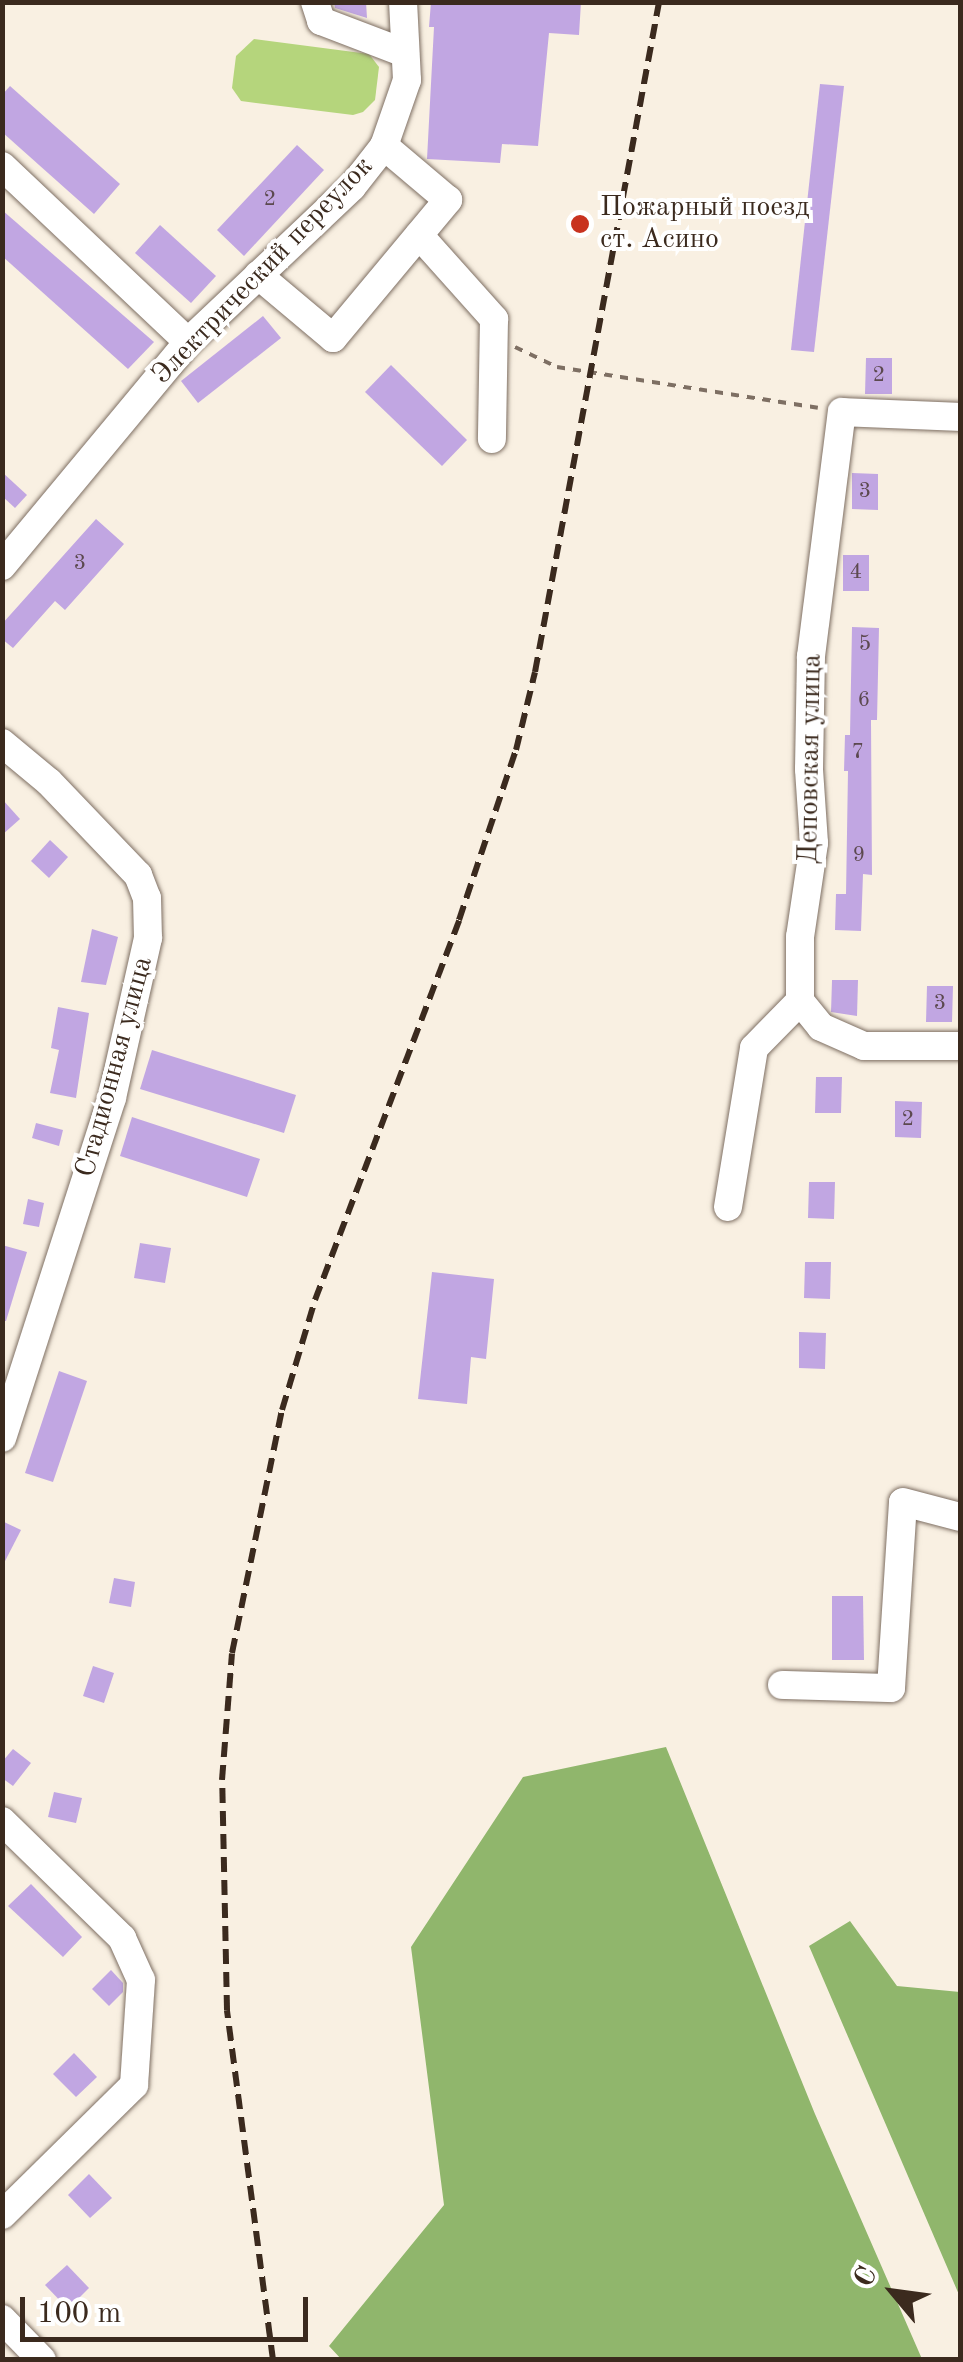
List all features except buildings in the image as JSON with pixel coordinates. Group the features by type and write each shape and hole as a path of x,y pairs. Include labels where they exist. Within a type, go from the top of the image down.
{"street":[{"path":"315,2 321,21 405,53"},
{"name":"Электрический переулок","path":"2,566 188,342 352,186 384,146 407,80 403,2"},
{"path":"258,275 333,338 448,200 384,146"},
{"path":"2,166 188,342"},
{"path":"419,235 494,319 492,438"},
{"path":"842,412 960,418"},
{"name":"Деповская улица","path":"800,1000 800,937 814,843 809,769 811,656 842,412"},
{"name":"Стадионная улица","path":"2,743 49,782 138,875 147,898 148,938 112,1098 2,1438"},
{"path":"728,1207 754,1048 800,1000 821,1027 864,1046 960,1046"},
{"path":"782,1686 891,1688 904,1502 960,1517"},
{"path":"2,1821 122,1938 141,1980 134,2085 2,2215"},
{"path":"2,2319 42,2360"}],"path":[{"path":"494,338 557,367 842,412"}],"green space":[{"path":"254,39 369,54 379,67 375,100 363,112 353,115 241,101 232,88 236,56"},
{"path":"666,1747 815,2114 922,2359 341,2359 329,2346 444,2205 411,1947 523,1777"},
{"path":"850,1921 897,1986 960,1992 960,2297 809,1946"}],"railway":[{"path":"273,2360 227,2010 222,1780 232,1653 282,1410 315,1300 459,920 516,750 535,672 659,2"}],"place":[{"name":"Пожарный поезд ст. Асино","path":"580,224"}]}
